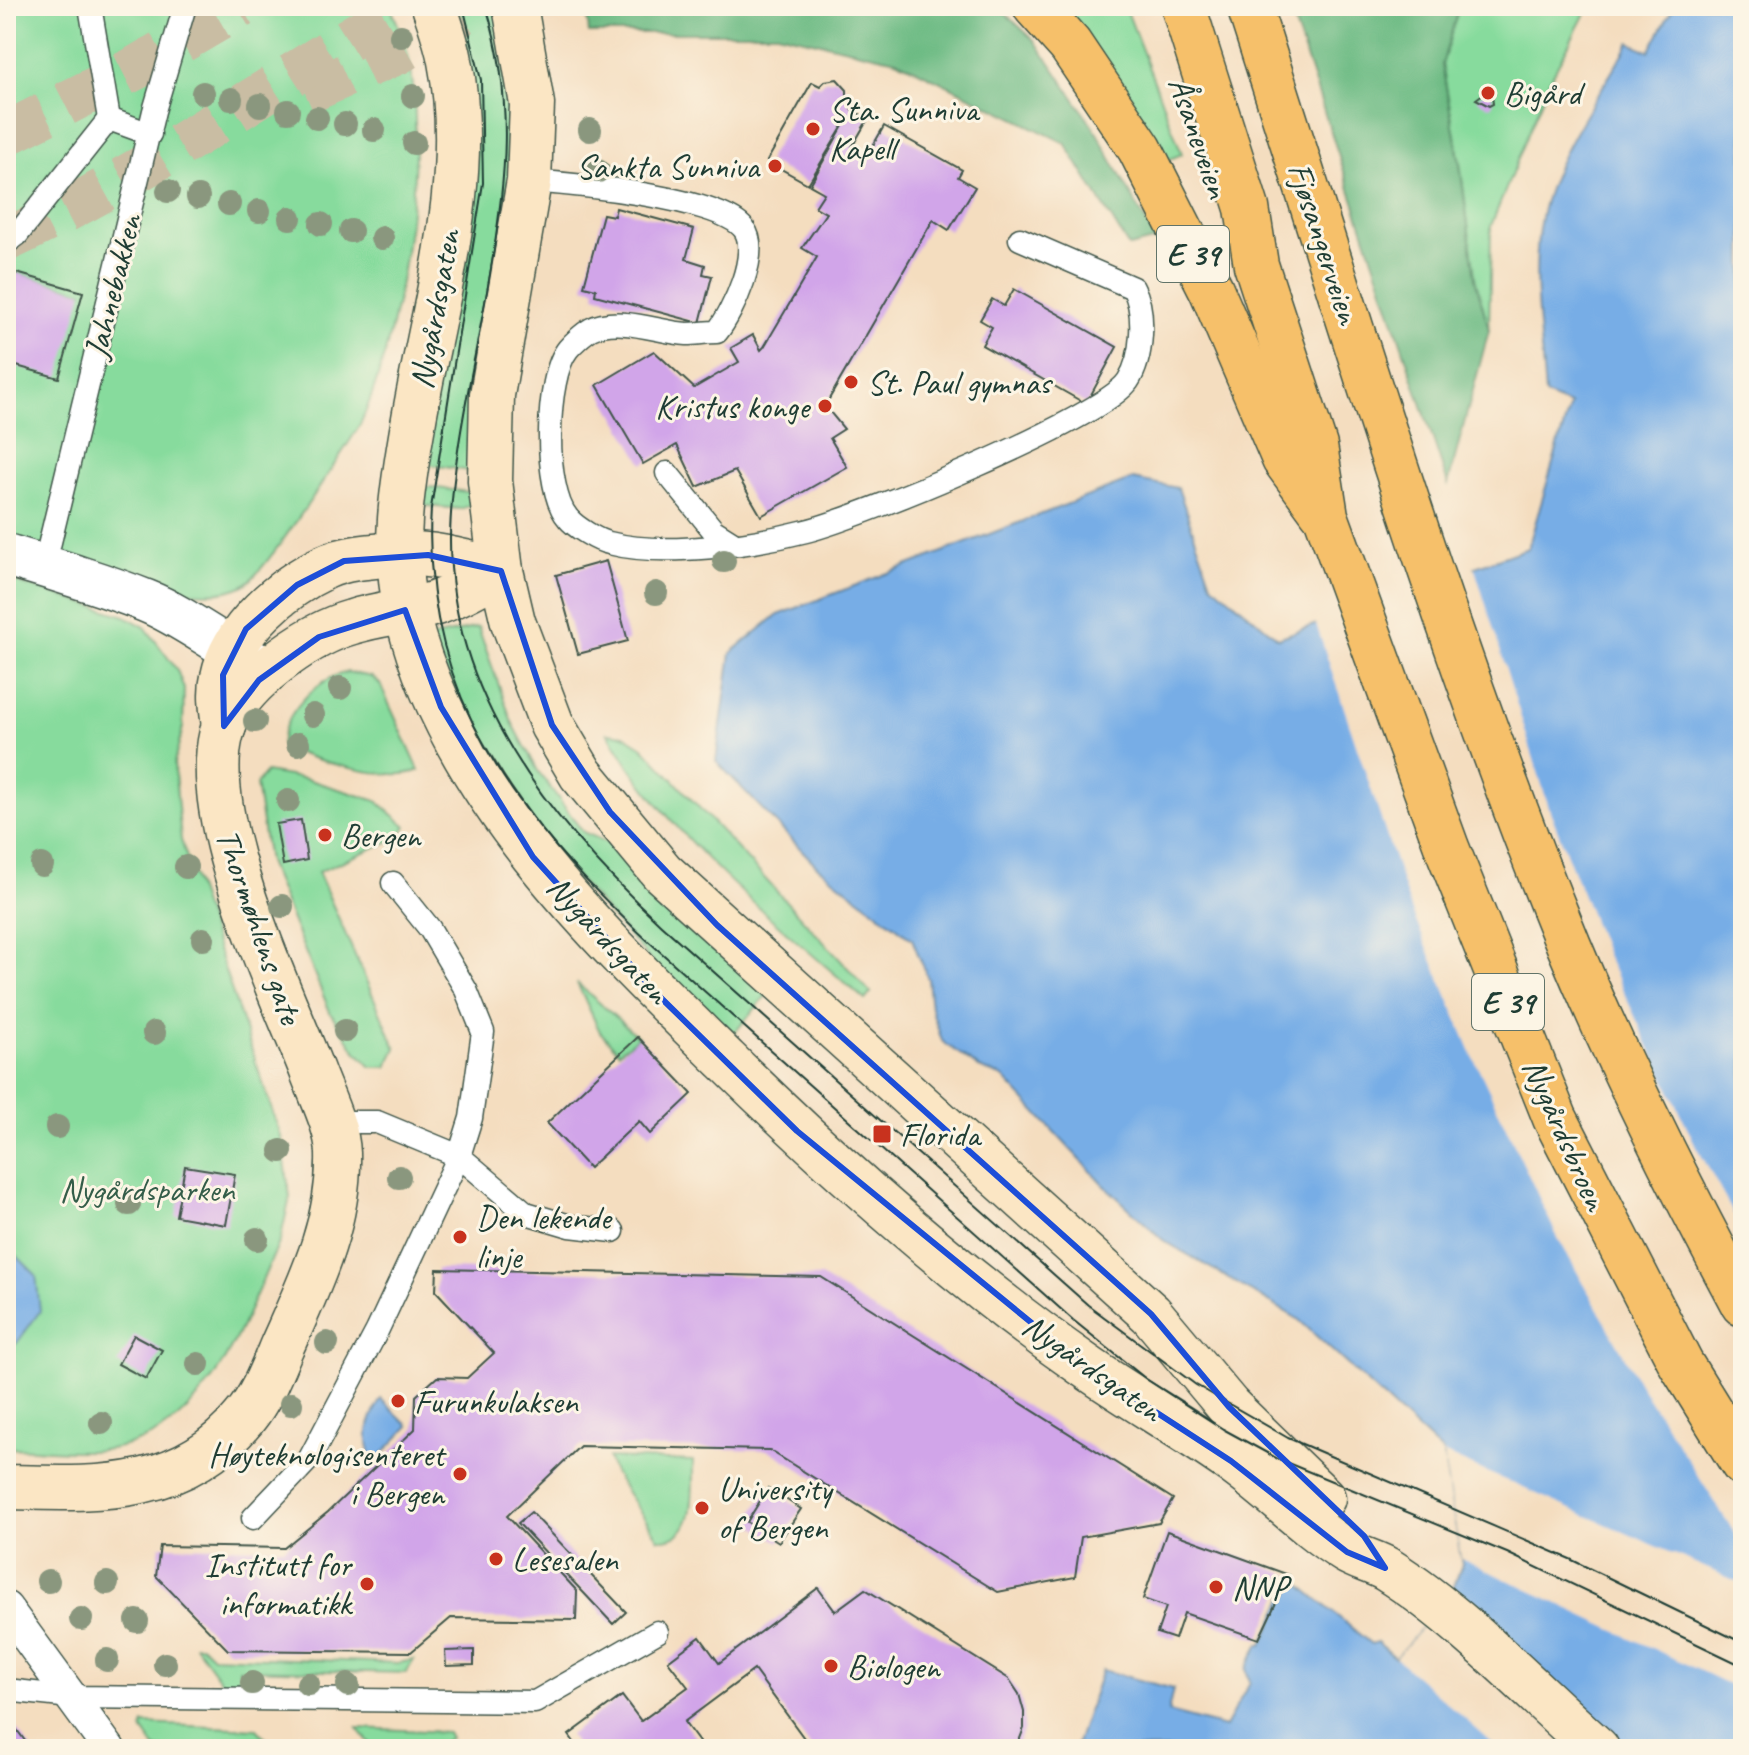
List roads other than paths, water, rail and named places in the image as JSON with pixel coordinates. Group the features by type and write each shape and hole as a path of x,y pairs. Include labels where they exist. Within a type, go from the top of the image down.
{"highway":[{"name":"E 39","path":"1035,6 1070,45 1140,149 1211,289 1284,459 1326,516"},
{"name":"Åsaneveien","path":"1152,6 1228,217 1256,265"},
{"name":"E 39","path":"1183,6 1247,208 1256,265 1315,446 1326,516"},
{"name":"Fjøsangerveien","path":"1249,6 1401,480 1522,823 1570,947 1632,1087 1743,1304"},
{"name":"Nygårdsbroen","path":"1326,516 1447,848 1555,1118 1681,1364 1743,1464"}],"main road":[{"name":"Nygårdsgaten","path":"434,6 450,61 456,108 453,205 404,473 399,554 405,610 415,646 441,707 464,750 533,857 658,995 797,1131 975,1281 1082,1364 1231,1461 1347,1552 1385,1568 1439,1609 1597,1749"},
{"name":"Nygårdsgaten","path":"515,6 532,104 529,181 492,395 490,481 501,571 531,677 552,725 581,774 662,872 1151,1314 1278,1459 1364,1536 1385,1568"},
{"name":"Thormøhlens gate","path":"6,1487 111,1488 147,1482 212,1449 244,1418 260,1393 316,1269 335,1211 338,1150 331,1122 228,853 218,795 224,726 241,698 251,662 246,629 269,607 324,567 344,561 399,554 428,555 501,571"},
{"name":"Thormøhlens gate","path":"251,662 341,625 453,596 501,571"}],"street":[{"name":"Jahnebakken","path":"25,561 148,602 201,630 251,662"},
{"path":"6,1608 109,1749"}],"lane":[{"path":"6,243 17,235 109,119 90,6"},
{"name":"Jahnebakken","path":"25,561 185,6"},
{"path":"109,119 150,134"},
{"path":"529,181 594,187 702,206 735,221 745,231 750,245 742,283 728,318 717,332 688,334 615,324 592,329 566,350 551,403 549,444 552,477 567,518 606,543 670,552 807,531 912,491 1056,430 1106,402 1127,383 1138,362 1140,301 1133,288 1020,239"},
{"path":"667,473 713,530 732,542"},
{"path":"253,1518 310,1458 377,1331 459,1156 471,1118 483,1032 466,990 430,929 393,883"},
{"path":"331,1122 377,1122 459,1156 526,1213 570,1226 613,1231"},
{"path":"6,1690 71,1697 535,1702 657,1632"}],"water":[{"path":"1674,6 1743,6 1743,1749 1075,1749 1102,1670 1173,1689 1168,1712 1225,1727 1250,1682 1246,1669 1259,1644 1262,1645 1293,1579 1371,1644 1377,1642 1396,1658 1451,1594 1462,1564 1443,1453 1298,1319 1163,1240 1103,1184 1003,1077 979,1068 942,1041 931,1008 928,979 912,939 818,867 716,761 731,653 776,616 1133,479 1178,488 1211,583 1278,638 1528,548 1570,405 1545,395 1536,261 1547,194 1567,148 1630,42 1649,52"},
{"path":"6,1245 36,1275 40,1311 17,1343 6,1348"},
{"path":"381,1399 409,1426 374,1463 368,1446 368,1430"}],"tunnel":[{"path":"6,134 134,69 241,6"},
{"path":"6,240 159,158 404,6"},
{"path":"305,93 399,52 474,6"}],"tram line":[{"path":"463,6 481,80 483,183 431,508 432,575 442,637 460,695 486,748 519,799 557,848 647,940 1073,1320 1146,1379 1223,1429 1278,1459 1507,1553 1743,1666"},
{"path":"486,6 501,74 505,140 500,207 490,275 465,407 451,507 454,596 467,651 487,703 514,752 546,799 581,844 661,925 1088,1305 1196,1385 1288,1438 1570,1559 1743,1643"}],"place":[{"name":"Bigård","path":"1488,93"},
{"name":"Sta. Sunniva Kapell","path":"813,129"},
{"name":"Sankta Sunniva","path":"775,166"},
{"name":"St. Paul gymnas","path":"851,382"},
{"name":"Kristus konge","path":"825,406"},
{"name":"Bergen","path":"325,835"},
{"name":"Florida","path":"882,1134"},
{"name":"Den lekende linje","path":"460,1237"},
{"name":"Furunkulaksen","path":"398,1401"},
{"name":"Høyteknologisenteret i Bergen","path":"460,1474"},
{"name":"University of Bergen","path":"702,1508"},
{"name":"Lesesalen","path":"496,1559"},
{"name":"Institutt for informatikk","path":"367,1584"},
{"name":"NNP","path":"1216,1587"},
{"name":"Biologen","path":"831,1666"}],"park label":[{"name":"Nygårdsparken","path":"147,1189"}]}
